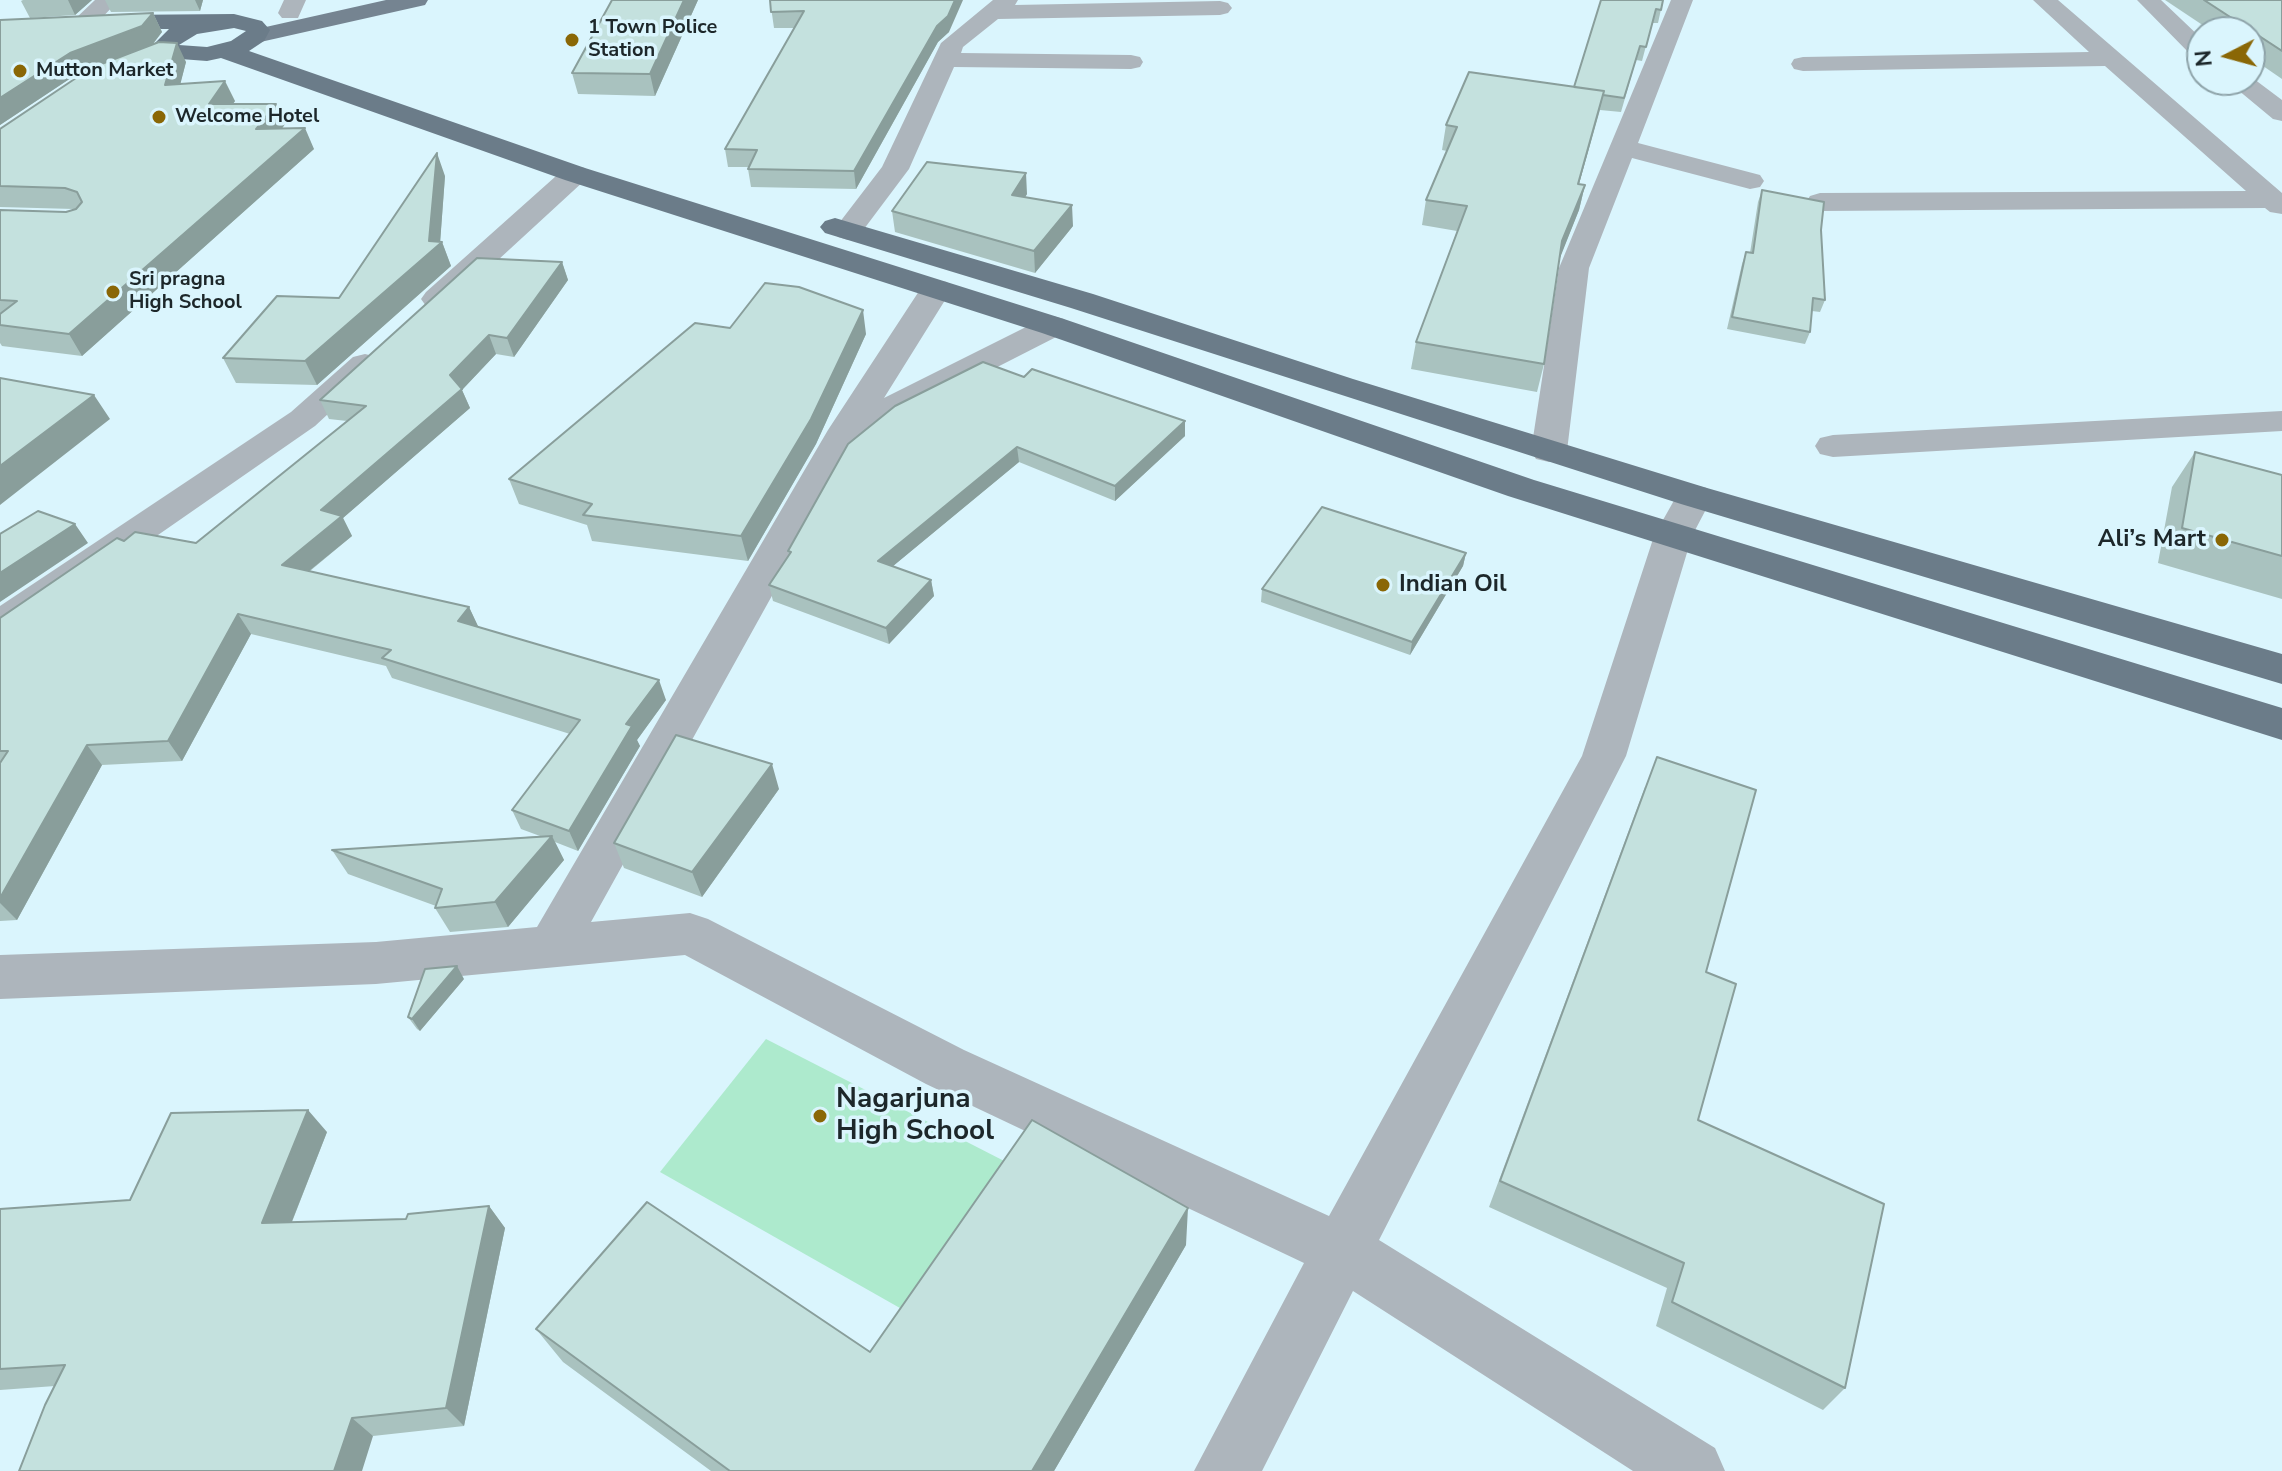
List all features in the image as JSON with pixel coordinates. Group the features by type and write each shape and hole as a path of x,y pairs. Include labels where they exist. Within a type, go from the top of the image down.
{"highway":[{"path":"0,30 83,24 240,35 848,231 1067,296 1549,451 1684,516 2282,724"},
{"path":"0,43 168,40 169,49 176,53 198,55 240,35 575,174 1053,326 1521,488 1684,516 2282,669"}],"main road":[{"path":"240,35 293,6 344,0"},
{"path":"240,35 417,0"}],"street":[{"path":"83,24 108,0"},
{"path":"1549,451 1574,268 1682,0"},
{"path":"2044,0 2277,203"},
{"path":"2148,0 2186,37"},
{"path":"848,231 895,169 953,43 1000,6 1220,8"},
{"path":"1803,64 2111,59"},
{"path":"945,60 1131,62"},
{"path":"2260,96 2282,113"},
{"path":"1622,147 1750,181"},
{"path":"0,625 303,419 575,174"},
{"path":"1820,202 2277,203"},
{"path":"552,947 846,430 936,289"},
{"path":"846,430 1053,326"},
{"path":"1833,446 2282,421"},
{"path":"1227,1471 1604,756 1684,516"},
{"path":"0,977 376,963 690,934 945,1067 1342,1251 1692,1471"}],"green space":[{"path":"766,1039 1010,1164 914,1316 660,1172"}],"building":[{"path":"612,0 684,0 650,74 572,73"},
{"path":"770,0 955,0 854,171 748,169 757,150 725,149 804,11 771,12"},
{"path":"1601,0 1663,0 1661,10 1656,9 1646,47 1640,46 1624,98 1603,95 1604,91 1574,87"},
{"path":"2204,0 2282,0 2282,51 2266,41 2266,16 2228,16"},
{"path":"153,13 142,26 70,53 0,98 0,20"},
{"path":"159,42 177,43 165,85 225,81 209,104 276,104 256,129 305,128 69,334 0,325 0,314 17,301 0,300 0,210 66,212 76,209 82,202 77,192 65,188 0,186 0,129 91,68"},
{"path":"1469,72 1604,91 1578,184 1585,185 1562,241 1544,364 1416,342 1467,206 1426,200 1457,127 1446,125"},
{"path":"437,153 429,241 442,242 305,361 223,358 277,296 339,298"},
{"path":"927,162 1026,173 1012,195 1072,205 1034,251 892,211"},
{"path":"1762,190 1824,202 1821,230 1825,300 1813,298 1810,332 1732,317 1746,252 1753,253"},
{"path":"477,258 562,262 507,338 489,335 450,375 462,389 321,510 342,516 282,565 469,607 458,621 659,680 626,724 632,726 569,831 512,810 580,720 382,658 391,650 238,614 168,741 87,745 0,898 0,763 8,751 0,751 0,618 117,538 124,541 135,532 196,543 366,406 320,400"},
{"path":"765,283 799,287 863,310 811,419 741,536 583,515 592,504 509,479 695,323 730,328"},
{"path":"983,362 1024,377 1032,369 1185,421 1115,486 1017,447 878,561 931,580 886,628 769,585 791,552 788,551 848,444 895,406"},
{"path":"0,378 94,395 0,466"},
{"path":"2195,452 2282,475 2282,556 2182,528"},
{"path":"1322,507 1466,553 1412,642 1262,589"},
{"path":"38,511 75,524 0,573 0,534"},
{"path":"676,735 772,764 692,872 614,843"},
{"path":"1657,757 1756,790 1706,972 1736,984 1698,1120 1884,1204 1845,1388 1672,1302 1684,1263 1500,1181"},
{"path":"552,836 495,902 435,908 442,889 332,850"},
{"path":"457,966 412,1019 408,1017 425,969"},
{"path":"308,1110 262,1223 406,1219 408,1214 489,1206 446,1408 352,1418 334,1471 19,1471 45,1405 65,1365 0,1369 0,1209 130,1200 171,1113"},
{"path":"1032,1120 1188,1208 1032,1471 730,1471 536,1329 647,1202 870,1352"}],"place":[{"name":"1 Town Police Station","path":"572,40"},
{"name":"Mutton Market","path":"20,71"},
{"name":"Welcome Hotel","path":"159,117"},
{"name":"Sri pragna High School","path":"113,292"},
{"name":"Ali’s Mart","path":"2222,540"},
{"name":"Indian Oil","path":"1383,585"},
{"name":"Nagarjuna High School","path":"820,1116"}]}
